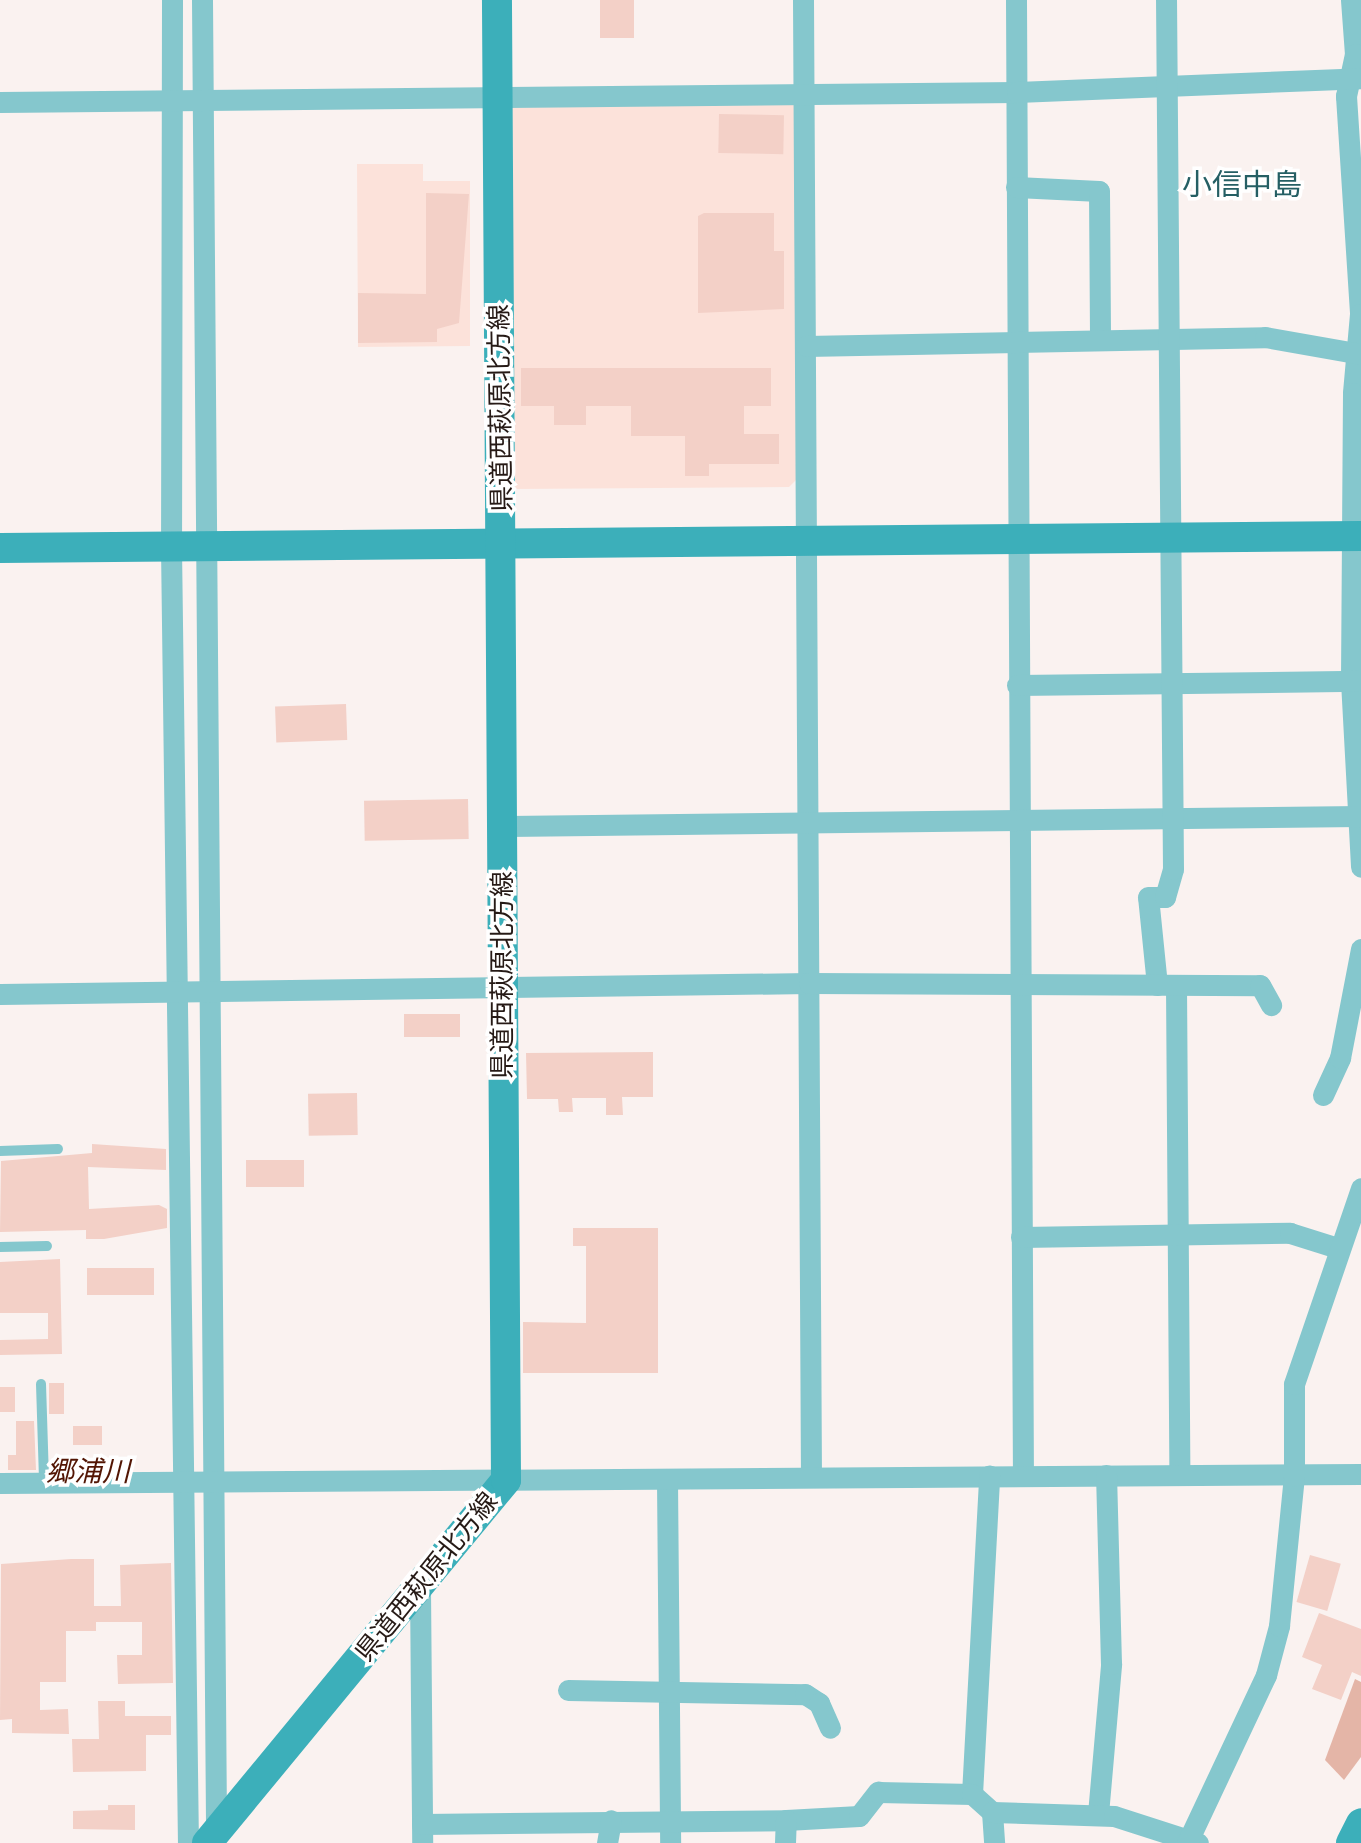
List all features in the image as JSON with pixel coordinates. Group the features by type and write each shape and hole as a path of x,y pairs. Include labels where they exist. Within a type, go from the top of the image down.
{"main road":[{"name":"県道西萩原北方線","path":"213,1839 420,1589 506,1480 497,0"},
{"path":"0,548 171,547 204,543 808,537 1357,536"},
{"path":"1351,1843 1361,1823"}],"street":[{"path":"173,0 171,547 188,1843"},
{"path":"202,0 200,100 204,543 217,1480 213,1839"},
{"path":"803,0 812,824 809,983 810,1477"},
{"path":"1016,0 1017,820 1023,1476"},
{"path":"1166,0 1168,339 1174,535 1171,886 1165,897 1148,897 1167,985 1179,1238 1179,1474"},
{"path":"1351,0 1355,54 1359,354 1356,681 1361,867"},
{"path":"0,102 1017,92 1354,79"},
{"path":"1016,187 1099,191 1100,337"},
{"path":"806,345 1100,337 1287,339 1359,354"},
{"path":"1017,685 1174,686 1356,681"},
{"path":"504,826 1017,820 1171,822 1358,816"},
{"path":"1323,1095 1340,1058 1361,949"},
{"path":"0,994 211,989 809,983 1260,985 1271,1005"},
{"path":"420,1589 422,1834 611,1820 786,1820 859,1815 878,1792 972,1794 992,1812 1098,1814 1192,1841 1266,1675 1286,1576 1294,1476 1294,1384 1338,1248 1361,1188"},
{"path":"1021,1237 1179,1238 1290,1233 1338,1248"},
{"path":"0,1483 1361,1474"},
{"path":"972,1794 989,1475"},
{"path":"1098,1814 1111,1664 1106,1475"},
{"path":"667,1480 670,1843"},
{"path":"568,1690 669,1696 806,1694 819,1703 830,1728"},
{"path":"992,1812 994,1843"},
{"path":"607,1843 611,1820"},
{"path":"785,1843 786,1820"}],"lane":[{"path":"0,1150 58,1149"},
{"path":"0,1247 47,1246"},
{"path":"41,1384 44,1482"}],"shaded area":[{"path":"796,102 797,479 789,487 515,489 512,107"},
{"path":"357,164 423,164 423,181 470,181 470,346 358,347"},
{"path":"1355,1679 1361,1682 1361,1757 1344,1780 1325,1760"}],"building":[{"path":"600,0 634,0 634,38 600,38"},
{"path":"719,114 784,115 783,154 718,153"},
{"path":"426,193 469,194 459,323 437,329 437,342 358,343 358,293 426,294"},
{"path":"704,213 774,213 774,251 784,251 784,309 698,313 698,216"},
{"path":"521,368 771,368 771,406 744,406 744,434 779,434 779,464 709,464 709,476 685,476 685,436 631,436 631,406 586,406 586,425 554,425 554,406 521,406"},
{"path":"346,704 347,740 276,742 275,706"},
{"path":"468,799 469,839 365,841 364,801"},
{"path":"404,1014 460,1014 460,1037 404,1037"},
{"path":"653,1052 653,1097 622,1097 623,1115 606,1115 606,1098 572,1098 573,1112 559,1112 558,1099 527,1099 526,1053"},
{"path":"357,1093 358,1135 309,1136 308,1094"},
{"path":"92,1144 166,1149 166,1170 88,1167 89,1209 159,1205 167,1209 167,1228 104,1239 86,1239 86,1230 0,1232 1,1161 92,1153"},
{"path":"246,1160 304,1160 304,1187 246,1187"},
{"path":"573,1228 658,1228 658,1373 523,1373 523,1322 586,1323 586,1246 573,1246"},
{"path":"60,1259 62,1354 0,1355 0,1340 48,1339 48,1313 0,1313 0,1262"},
{"path":"87,1268 154,1268 154,1295 87,1295"},
{"path":"49,1383 64,1383 64,1414 49,1414"},
{"path":"0,1387 15,1387 15,1412 0,1412"},
{"path":"16,1421 34,1421 36,1470 8,1470 8,1455 16,1455"},
{"path":"73,1426 102,1426 102,1445 73,1445"},
{"path":"1310,1555 1341,1564 1327,1611 1296,1602"},
{"path":"94,1559 94,1606 121,1606 120,1565 171,1563 173,1683 118,1684 117,1655 142,1655 142,1622 96,1622 96,1631 66,1631 66,1682 40,1682 40,1710 68,1709 69,1734 12,1733 12,1719 0,1720 1,1564"},
{"path":"1319,1613 1361,1629 1361,1676 1352,1672 1341,1700 1312,1689 1322,1665 1302,1657"},
{"path":"98,1701 125,1701 125,1716 171,1716 171,1735 146,1735 146,1771 73,1772 72,1739 99,1739"},
{"path":"108,1805 135,1805 135,1830 73,1829 73,1811 108,1810"}],"district":[{"name":"小信中島","path":"1242,185"}],"water label":[{"name":"郷浦川","path":"88,1471"}]}
